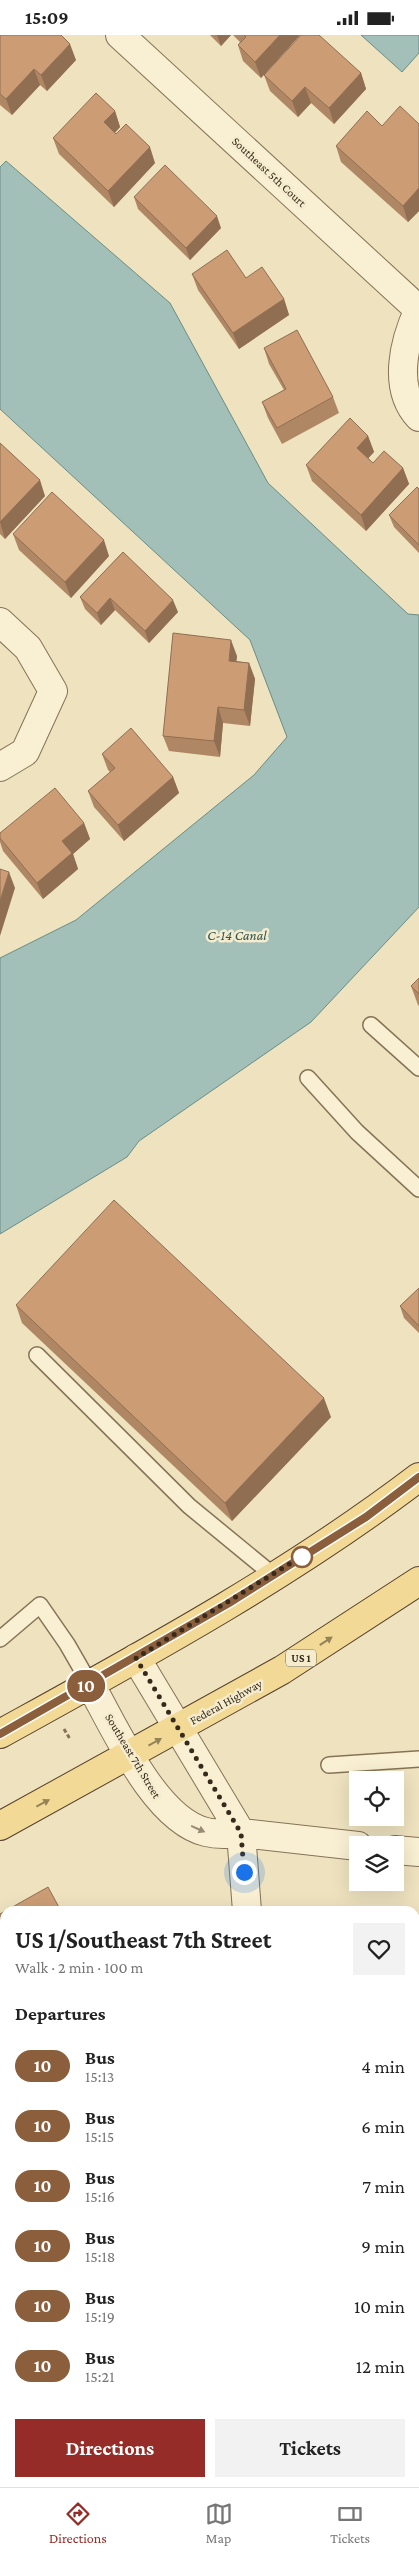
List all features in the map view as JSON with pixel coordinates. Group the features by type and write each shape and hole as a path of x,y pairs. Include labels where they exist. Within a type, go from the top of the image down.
{"main road":[{"path":"0,1734 136,1658 273,1575 366,1517 419,1477"},
{"name":"Federal Highway","path":"0,1826 179,1729 282,1670 419,1581"}],"street":[{"name":"Southeast 5th Court","path":"120,35 419,309"},
{"path":"418,416 402,386 405,349 419,309"},
{"path":"0,622 28,648 53,691 25,752 0,767"},
{"path":"136,1658 241,1833 247,1906"},
{"name":"Southeast 7th Street","path":"90,1684 131,1755 162,1803 188,1825 205,1832 223,1835 241,1833 349,1845"},
{"path":"404,1851 419,1852"}],"lane":[{"path":"371,1025 419,1068"},
{"path":"308,1078 357,1133 419,1189"},
{"path":"37,1355 189,1506 273,1575"},
{"path":"0,1639 40,1605 67,1644 90,1684"},
{"path":"328,1765 419,1759"}],"water":[{"path":"361,35 419,35 419,53 402,72"},
{"name":"C-14 Canal","path":"6,161 170,303 268,483 408,614 419,615 419,907 311,1022 139,1141 127,1157 0,1234 0,958 76,920 254,775 287,737 250,640 0,409 0,167"}],"building":[{"path":"0,35 61,35 70,44 41,75 34,69 6,99 0,94"},
{"path":"244,35 280,35 255,62 238,45 246,37"},
{"path":"301,35 319,35 361,73 329,108 305,87 292,101 264,75"},
{"path":"96,93 115,111 104,122 116,134 126,124 150,147 108,191 53,138"},
{"path":"400,106 419,124 419,188 403,206 336,146 367,111 382,126"},
{"path":"165,165 217,216 186,248 134,197"},
{"path":"227,250 246,278 262,267 284,299 233,333 192,274"},
{"path":"297,330 333,397 277,428 262,402 286,389 264,348"},
{"path":"350,418 368,436 357,448 373,463 384,451 403,468 361,515 306,465"},
{"path":"0,443 40,480 0,522"},
{"path":"417,487 419,489 419,545 389,515"},
{"path":"52,492 104,540 65,582 13,534"},
{"path":"123,552 173,600 145,631 110,598 97,613 80,597"},
{"path":"173,633 231,640 229,661 249,663 244,710 218,707 214,741 163,736"},
{"path":"131,728 173,777 118,825 88,791 115,768 102,754"},
{"path":"55,788 84,823 62,841 72,853 37,883 0,838 0,833"},
{"path":"0,869 9,872 0,901"},
{"path":"419,978 419,994 411,986"},
{"path":"114,1200 324,1398 225,1503 16,1305"},
{"path":"419,1288 419,1326 400,1306"},
{"path":"48,1887 58,1906 14,1906"}],"bus line":[{"name":"10","path":"0,1734 136,1658 229,1603 366,1517 419,1477"}],"route":[{"path":"244,1872 241,1833 136,1658 229,1603 304,1555 302,1557"}]}
